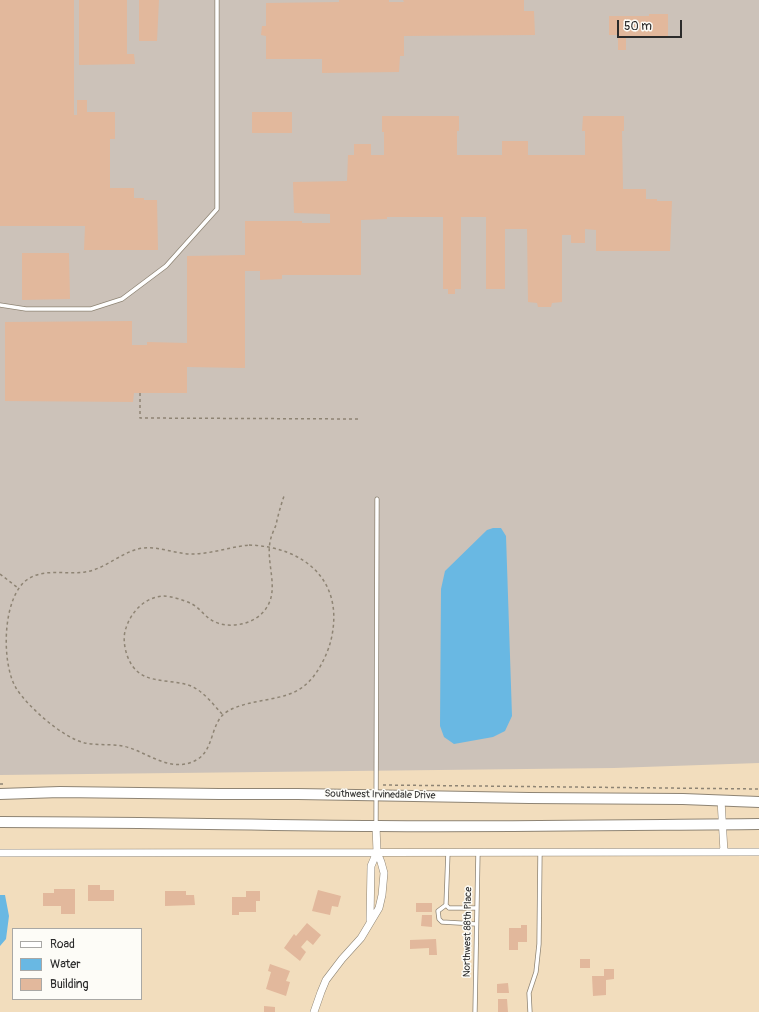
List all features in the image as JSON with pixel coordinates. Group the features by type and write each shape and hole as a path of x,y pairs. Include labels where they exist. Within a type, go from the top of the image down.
{"main road":[{"name":"Southwest Irvinedale Drive","path":"0,794 60,792 376,795 683,799 759,802"},
{"path":"0,822 219,823 376,826 759,824"}],"street":[{"path":"721,800 724,852"},
{"path":"314,1012 320,992 326,980 361,938 379,908 384,873 377,852 376,826"},
{"path":"370,922 371,866 377,852"},
{"path":"0,853 759,852"}],"lane":[{"path":"0,305 26,309 91,308 122,299 166,266 217,209 217,0"},
{"path":"376,826 377,499"},
{"path":"446,905 448,852"},
{"name":"Northwest 88th Place","path":"475,1012 478,852"},
{"path":"530,1012 529,993 536,972 539,944 540,852"},
{"path":"446,905 449,908 476,908"},
{"path":"446,905 438,911 439,919 442,922 476,924"}],"path":[{"path":"140,393 140,418 358,419"},
{"path":"222,715 198,690 186,684 154,680 139,672 132,665 125,647 125,630 130,616 141,605 161,596 167,596 191,604 213,621 224,625 235,626 244,624 263,613 268,606 272,589 269,565 270,546 278,512 284,496"},
{"path":"249,545 270,546 304,560 321,575 328,588 333,604 334,617 327,652 321,664 307,684 299,690 281,696 247,703 227,711 222,715 217,723 206,751 198,758 181,764 159,762 126,747 87,744 70,737 36,711 16,688 11,678 7,655 6,631 11,606 18,588 29,578 37,574 51,572 87,572 140,548 156,548 188,554 249,545"},
{"path":"0,574 18,588"},
{"path":"390,785 759,789"}],"shaded area":[{"path":"0,0 759,0 759,763 614,768 0,775"}],"water":[{"path":"501,528 506,536 512,716 505,731 493,737 454,744 444,737 440,726 441,589 445,571 487,530"},
{"path":"0,895 5,895 9,916 6,939 0,946"}],"building":[{"path":"0,0 74,0 74,115 77,115 77,100 87,100 87,112 115,112 115,139 110,139 110,188 134,188 134,198 157,200 158,250 84,250 85,226 0,226"},
{"path":"79,0 127,0 127,54 134,54 135,64 79,65"},
{"path":"139,0 159,0 157,41 139,41"},
{"path":"339,0 389,0 389,2 404,2 403,0 524,0 524,11 534,11 535,35 404,36 404,56 400,56 399,72 322,73 322,59 266,59 266,36 261,35 262,26 266,26 266,3 339,2"},
{"path":"649,14 668,14 668,38 626,38 626,50 618,50 618,35 609,35 609,16 649,16"},
{"path":"252,112 292,112 292,133 252,133"},
{"path":"382,116 459,116 459,131 457,131 457,155 502,155 502,141 528,141 528,155 585,155 585,131 582,131 583,116 624,116 624,131 622,131 623,189 646,189 646,199 672,201 670,251 596,251 596,230 585,229 585,243 571,243 571,235 562,235 562,302 552,303 551,307 538,307 537,303 528,302 527,229 505,229 505,289 486,289 486,217 461,217 461,289 455,289 455,294 448,294 448,289 443,289 443,217 387,217 387,219 361,220 361,275 282,275 282,279 260,280 260,271 245,271 245,368 187,367 187,393 134,393 133,402 5,401 5,322 132,321 132,345 147,345 147,342 187,343 187,256 245,255 245,221 302,221 302,223 330,223 330,214 294,213 293,182 347,181 348,155 354,155 354,144 371,144 371,155 384,155"},
{"path":"22,253 69,253 70,299 22,300"},
{"path":"88,885 100,885 100,890 114,890 114,901 88,901"},
{"path":"54,889 75,889 75,914 61,914 61,906 43,906 43,893 54,893"},
{"path":"318,890 341,896 338,907 332,906 330,915 312,911"},
{"path":"165,891 186,891 186,895 194,895 195,905 165,906"},
{"path":"246,891 260,891 260,901 256,901 256,912 239,912 239,915 232,915 232,897 246,897"},
{"path":"416,903 432,903 432,912 416,912"},
{"path":"422,915 432,915 432,927 421,926"},
{"path":"307,923 321,935 313,945 307,940 301,947 306,952 300,961 284,948 294,934 296,936"},
{"path":"521,925 527,925 527,942 518,942 518,950 509,950 509,928 521,928"},
{"path":"436,939 437,955 429,955 429,948 410,949 410,940"},
{"path":"580,959 590,959 590,968 580,968"},
{"path":"270,964 290,971 286,981 290,982 286,996 266,989 271,972 268,971"},
{"path":"604,969 614,969 614,979 606,980 606,995 593,996 592,976 604,976"},
{"path":"508,983 509,993 497,993 497,984"},
{"path":"498,999 507,999 508,1012 498,1012"},
{"path":"264,1006 275,1007 275,1012 264,1012"}]}
